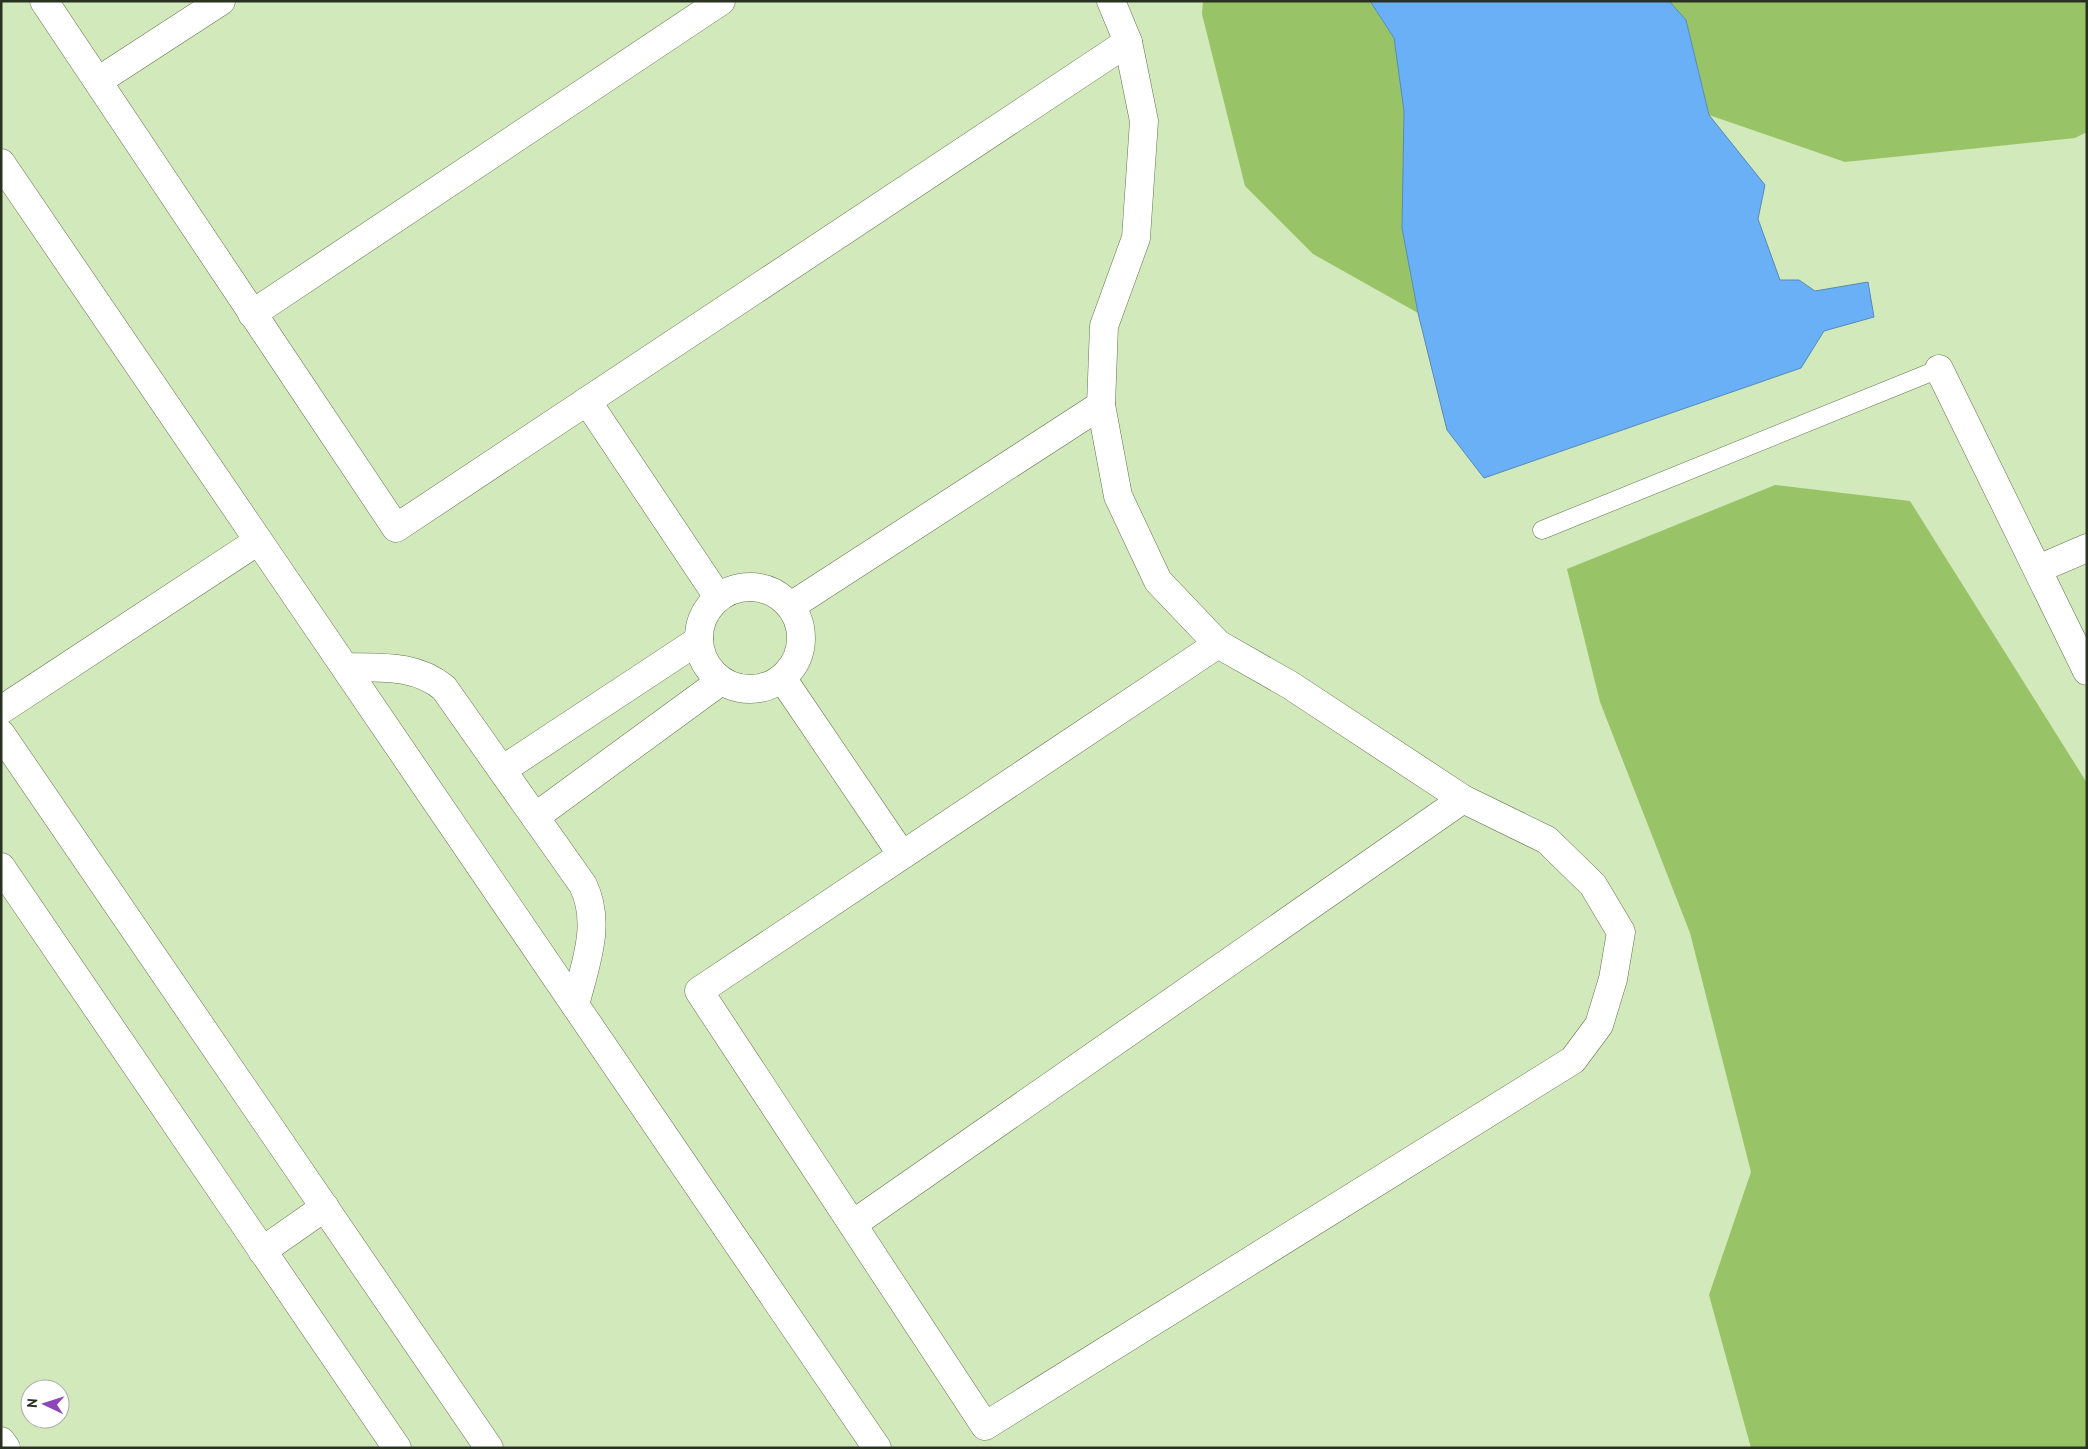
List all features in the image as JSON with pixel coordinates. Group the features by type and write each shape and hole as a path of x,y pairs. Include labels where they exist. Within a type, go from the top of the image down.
{"street":[{"path":"44,1 396,528 1128,42"},
{"path":"98,81 221,1"},
{"path":"252,314 721,1"},
{"path":"1111,1 1128,42 1144,121 1136,238 1104,326 1101,405 1118,496 1158,581 1218,644 1290,685 1462,799 1547,840 1593,885 1621,932 1613,979 1599,1024 1573,1060 985,1426 699,990 1218,644"},
{"path":"1,163 877,1448"},
{"path":"1939,369 2087,671"},
{"path":"587,401 718,597"},
{"path":"791,606 1101,405"},
{"path":"1,710 258,541"},
{"path":"2038,569 2087,548"},
{"path":"748,586 764,588 779,594 791,606 798,620 802,636 800,652 793,666 782,678 768,686 752,690 736,688 721,681 710,670 702,656 699,640 700,623 707,609 718,597 732,589 748,586"},
{"path":"502,770 699,640"},
{"path":"345,667 410,670 432,678 444,688 583,885 592,909 592,937 575,1005"},
{"path":"782,678 902,855"},
{"path":"535,817 721,681"},
{"path":"1,734 489,1448"},
{"path":"853,1224 1462,799"},
{"path":"1,867 397,1448"},
{"path":"262,1251 325,1207"},
{"path":"1,1442 6,1448"}],"lane":[{"path":"1542,530 1939,369"}],"green space":[{"path":"1203,1 1370,1 1394,38 1404,111 1402,228 1418,313 1313,254 1245,186 1202,14"},
{"path":"1669,1 2087,1 2087,132 2075,138 1845,162 1709,115 1686,20"},
{"path":"1775,485 1910,501 2087,783 2087,1448 1751,1448 1709,1295 1751,1172 1690,933 1600,702 1567,569"}],"water":[{"path":"1370,1 1669,1 1686,20 1709,115 1765,185 1758,219 1780,280 1799,280 1815,291 1868,282 1874,317 1824,331 1801,368 1484,478 1447,430 1418,313 1402,228 1404,111 1394,38"}]}
